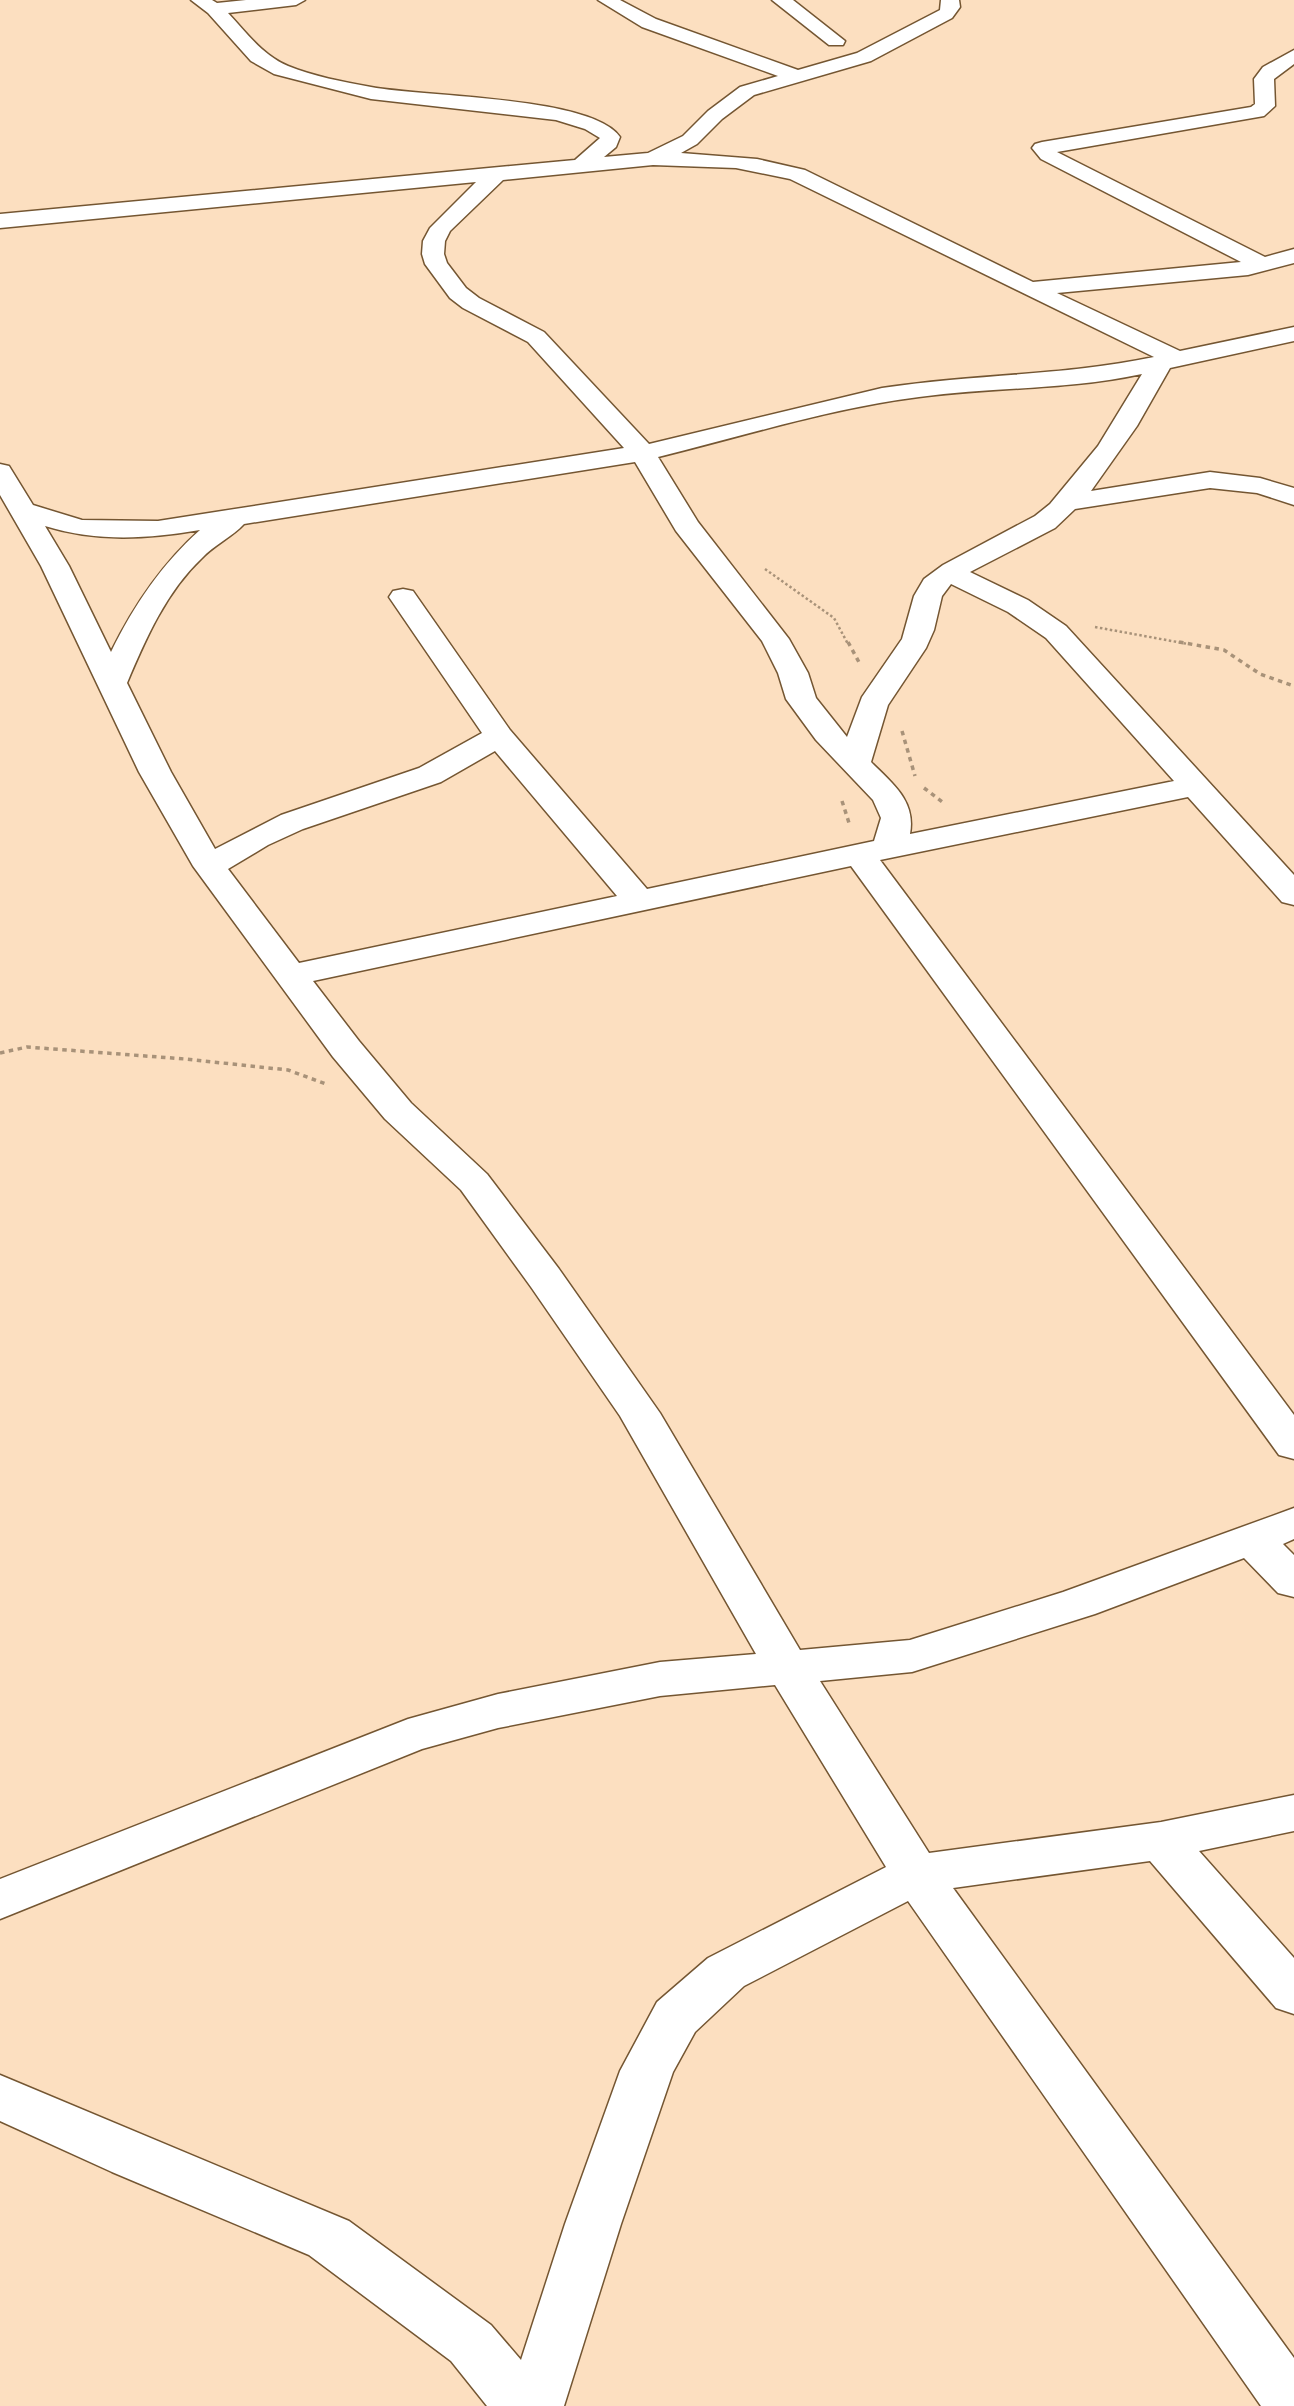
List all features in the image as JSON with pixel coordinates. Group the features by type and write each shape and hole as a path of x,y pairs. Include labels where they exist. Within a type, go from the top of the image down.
{"street":[{"path":"207,5 296,0"},
{"path":"607,0 649,23 796,76"},
{"path":"781,0 850,39"},
{"path":"653,159 690,140 715,115 747,91 864,57 946,14 951,7 950,0"},
{"path":"207,5 258,57 281,71 371,93 556,114 582,120 610,137 609,142 579,167"},
{"path":"811,44 919,30"},
{"path":"735,55 773,50"},
{"path":"1264,265 1048,155 1042,148 1257,112 1265,106 1264,79 1270,71 1294,56"},
{"path":"0,220 653,159 739,162 798,174 1169,362"},
{"path":"496,175 441,228 434,241 433,254 436,264 458,293 471,303 536,337 643,453 686,524 775,639 793,673 801,699 827,734 887,796 897,818 894,835 872,851"},
{"path":"1029,289 1264,265 1294,256"},
{"path":"24,511 80,528 158,529 643,453 882,395 944,387 1085,377 1169,362 1294,334"},
{"path":"1266,340 1294,356"},
{"path":"856,762 862,734 879,695 920,631 925,606 935,583 1046,521 1069,502 1139,400 1169,362"},
{"path":"0,472 55,566 155,772 209,866 346,1049 398,1111 474,1182 545,1278 639,1413 787,1667 916,1874 1294,2405"},
{"path":"1069,502 1210,480 1260,486 1294,497"},
{"path":"111,685 130,639 182,561 198,543 238,517"},
{"path":"950,574 991,589 1028,610 1056,632 1294,895"},
{"path":"403,597 499,736 639,901"},
{"path":"209,866 257,838 292,822 430,775 499,736"},
{"path":"291,975 872,851 1195,786"},
{"path":"872,851 1294,1445"},
{"path":"0,1900 408,1736 498,1711 660,1679 912,1656 1079,1603 1273,1531 1294,1582"},
{"path":"535,2406 593,2224 647,2071 676,2017 726,1972 916,1874 1161,1841 1294,1813"},
{"path":"1161,1841 1294,1993"},
{"path":"0,2097 131,2156 329,2238 471,2343 523,2406"}],"path":[{"path":"762,568 834,618 906,736 917,783 948,807"},
{"path":"1056,632 1098,627 1224,650 1260,674 1294,686"},
{"path":"839,791 872,851"},
{"path":"0,1053 27,1047 185,1059 288,1070 335,1087"}]}
